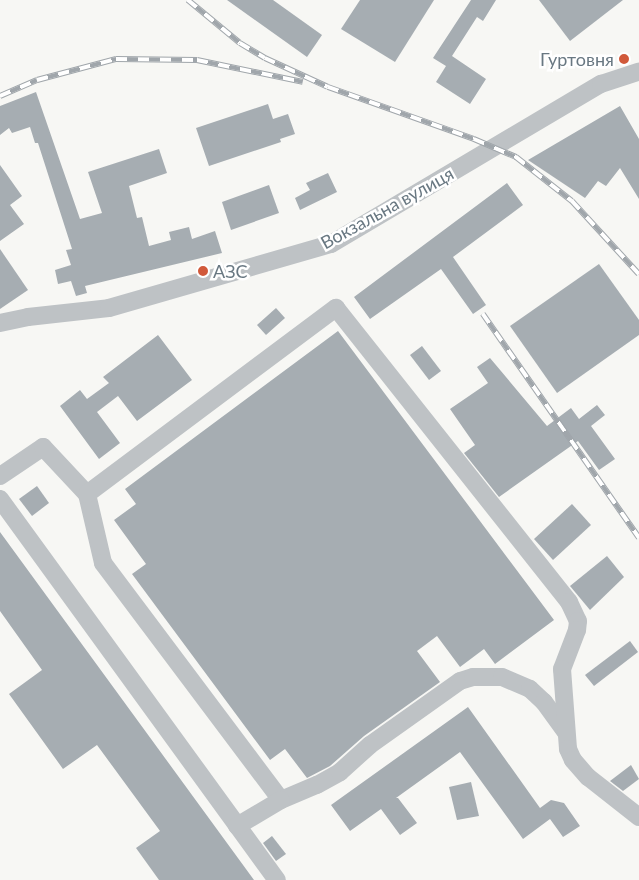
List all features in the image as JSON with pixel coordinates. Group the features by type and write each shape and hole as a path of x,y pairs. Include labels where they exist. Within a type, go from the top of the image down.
{"street":[{"name":"Вокзальна вулиця","path":"0,323 28,316 109,308 331,244 601,84 639,72"},
{"path":"87,494 336,308 575,613 577,630 562,669 566,732 573,760 639,817"},
{"path":"0,476 44,447 87,494 103,562 281,800"},
{"path":"0,499 277,880"},
{"path":"237,826 281,800 317,785 340,772 370,745 460,681 473,677 502,677 530,689 544,702 566,732"}],"building":[{"path":"227,0 273,0 322,35 307,57"},
{"path":"360,0 434,0 395,62 341,29"},
{"path":"471,0 496,0 483,21 477,17 452,56 486,79 470,104 436,82 446,66 433,58"},
{"path":"539,0 623,0 570,41"},
{"path":"36,92 80,219 102,213 88,172 159,149 167,173 129,186 137,218 142,217 149,246 171,240 169,232 189,227 192,239 215,231 222,253 85,286 87,293 76,296 71,281 58,284 55,270 71,265 66,250 72,249 38,143 35,143 30,127 12,133 9,128 0,135 0,106"},
{"path":"268,104 273,119 288,114 295,134 280,139 281,142 209,166 196,128"},
{"path":"620,106 639,139 639,199 620,168 606,186 598,181 585,198 528,160"},
{"path":"0,165 22,196 10,205 24,224 0,241"},
{"path":"328,173 337,192 300,210 295,198 310,190 306,183"},
{"path":"507,183 523,205 453,257 486,305 473,314 441,269 370,319 354,297"},
{"path":"269,185 279,213 231,230 222,202"},
{"path":"0,249 28,290 0,309"},
{"path":"599,264 639,320 639,335 557,393 510,326"},
{"path":"276,308 285,318 266,335 257,325"},
{"path":"338,331 554,620 495,664 484,649 460,667 437,636 417,651 440,682 364,736 330,766 307,778 285,749 270,760 132,574 146,564 114,520 136,504 125,489"},
{"path":"158,335 192,380 137,421 118,396 97,412 120,443 99,459 60,406 80,390 87,399 109,383 103,377"},
{"path":"422,346 441,371 429,380 410,355"},
{"path":"490,358 547,426 571,408 579,419 597,405 605,415 591,426 615,459 599,470 578,441 499,497 464,453 475,445 450,409 488,383 477,367"},
{"path":"37,486 49,503 32,516 19,499"},
{"path":"572,504 591,525 553,560 534,539"},
{"path":"0,532 254,880 159,880 136,848 160,831 97,745 63,769 9,694 42,670 0,611"},
{"path":"607,556 624,577 590,610 570,586"},
{"path":"630,641 638,652 594,686 585,675"},
{"path":"468,707 540,808 551,800 564,803 580,826 563,837 550,819 523,839 460,752 396,798 398,798 417,823 400,835 381,809 350,831 331,805"},
{"path":"631,765 639,779 623,791 610,781"},
{"path":"471,782 479,816 457,820 449,787"},
{"path":"272,836 286,854 276,861 263,843"}],"railway":[{"path":"188,0 240,43 265,58 328,87 474,139 516,157 572,201 639,274"},
{"path":"0,96 37,80 116,59 197,60 303,82"},
{"path":"483,314 639,538"}],"place":[{"name":"Гуртовня","path":"624,59"},
{"name":"АЗС","path":"203,271"}]}
